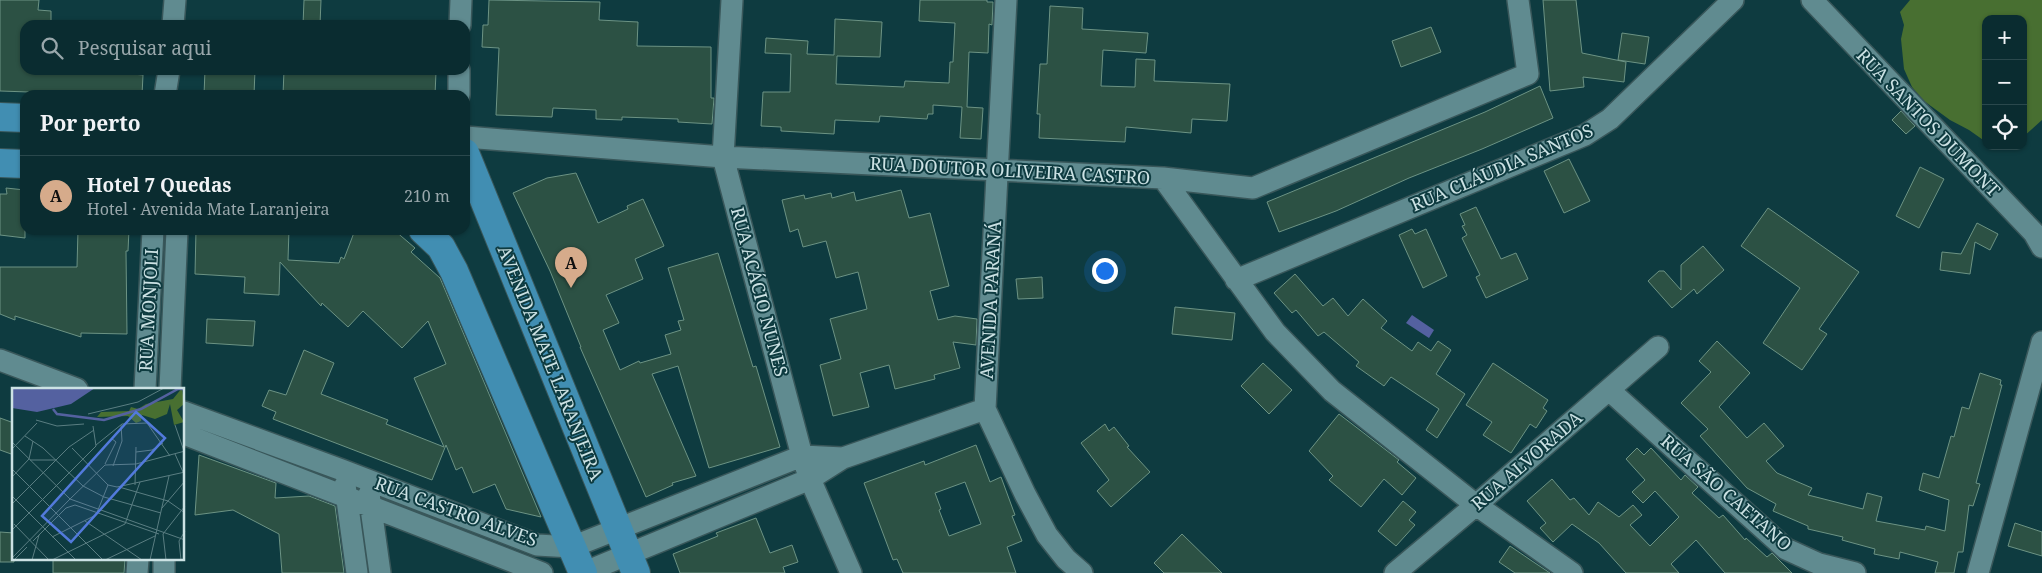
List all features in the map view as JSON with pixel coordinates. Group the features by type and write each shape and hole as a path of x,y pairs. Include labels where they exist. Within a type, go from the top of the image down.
{"main road":[{"path":"0,117 20,118"},
{"path":"0,163 20,164"},
{"name":"AVENIDA MATE LARANJEIRA","path":"470,177 474,197 627,552"},
{"path":"434,236 454,270 583,573"}],"street":[{"path":"173,20 175,0"},
{"path":"460,0 460,20"},
{"name":"RUA ACÁCIO NUNES","path":"732,0 723,157 802,456 810,479 851,573"},
{"name":"AVENIDA PARANÁ","path":"1006,0 985,409 1025,494 1047,535 1067,566 1082,573"},
{"path":"1163,178 1253,188 1528,74 1518,0"},
{"name":"RUA CLÁUDIA SANTOS","path":"1236,280 1585,135 1610,119 1733,0"},
{"name":"RUA SANTOS DUMONT","path":"1812,0 2034,233 2042,247"},
{"path":"459,75 459,90"},
{"name":"RUA DOUTOR OLIVEIRA CASTRO","path":"470,137 723,157 1163,178 1275,332 1332,391 1476,505 1572,573"},
{"name":"RUA MONJOLI","path":"145,388 153,235"},
{"name":"RUA MONJOLI","path":"170,388 177,235"},
{"path":"1978,573 2042,342"},
{"name":"RUA ALVORADA","path":"1395,573 1658,347"},
{"path":"0,360 74,388"},
{"name":"RUA SÃO CAETANO","path":"1609,390 1786,549 1820,564 1855,573"},
{"name":"RUA CASTRO ALVES","path":"185,412 366,479 536,545 627,552 810,479 843,458 985,409"},
{"name":"RUA CASTRO ALVES","path":"185,434 348,496 542,573"},
{"path":"256,461 262,440"},
{"name":"RUA CASTRO ALVES","path":"583,573 627,552 802,456 843,458"},
{"path":"342,470 348,496 357,573"},
{"path":"366,479 380,573"},
{"path":"137,573 138,560"},
{"path":"164,560 164,573"}],"green space":[{"path":"1910,0 2042,0 2042,120 2027,133 2027,15 1982,15 1982,139 1950,120 1924,101 1912,87 1904,69 1901,39 1904,25 1900,12"}],"water":[{"path":"1412,315 1434,330 1429,338 1406,323"}],"building":[{"path":"0,0 39,0 38,10 51,11 51,20 20,20 20,75 143,75 142,90 0,91"},
{"path":"304,0 321,0 320,20 303,20"},
{"path":"489,0 600,2 599,20 638,22 637,46 711,47 711,98 714,98 712,124 678,122 678,119 622,117 622,120 596,119 596,110 553,108 552,117 496,115 499,48 482,47 483,25 488,25"},
{"path":"920,0 987,0 987,2 993,2 992,25 989,24 988,53 969,52 967,107 983,108 981,139 960,138 962,107 933,105 933,114 928,114 927,119 880,116 879,122 835,120 834,134 781,131 781,127 761,126 763,92 790,92 791,54 765,53 766,38 808,41 807,54 834,55 835,19 882,22 880,57 837,56 836,84 904,87 905,81 949,83 950,62 953,62 955,23 919,21"},
{"path":"1543,0 1576,0 1582,53 1626,62 1624,82 1583,77 1584,87 1550,91"},
{"path":"1050,6 1083,8 1082,29 1148,33 1146,53 1103,50 1101,86 1135,87 1136,59 1155,60 1154,81 1230,84 1227,121 1192,119 1191,133 1126,127 1125,142 1039,138 1040,114 1037,114 1040,64 1047,64"},
{"path":"1431,27 1441,52 1401,67 1392,41"},
{"path":"1622,33 1649,37 1645,64 1618,60"},
{"path":"205,75 255,75 254,90 204,90"},
{"path":"284,75 436,75 435,90 283,90"},
{"path":"1540,86 1553,118 1409,178 1336,211 1279,232 1267,202 1485,112"},
{"path":"1901,111 1915,126 1906,134 1892,120"},
{"path":"1569,159 1590,201 1564,213 1544,171"},
{"path":"1920,167 1944,179 1919,228 1896,216"},
{"path":"576,173 598,223 628,209 627,206 643,199 664,246 635,259 643,279 606,295 619,323 603,330 620,370 639,361 640,363 671,354 665,335 681,330 678,321 684,320 668,268 718,253 753,367 756,366 780,447 709,468 678,366 652,374 696,476 672,483 673,485 646,497 580,347 550,271 513,193 547,178"},
{"path":"6,188 20,189 20,235 25,235 25,238 0,235 0,194 7,194"},
{"path":"901,190 909,218 930,213 949,286 930,291 938,320 955,316 977,319 976,345 953,342 960,368 934,375 935,379 895,389 889,365 860,373 869,407 833,416 820,365 841,359 830,319 867,309 858,272 836,278 826,241 803,247 798,229 790,232 782,200 804,195 805,199 831,193 832,198 854,192 856,201"},
{"path":"1476,207 1501,259 1516,253 1528,279 1486,298 1476,277 1480,275 1462,238 1467,235 1462,226 1465,225 1460,214"},
{"path":"1768,208 1859,272 1819,329 1827,334 1802,370 1763,343 1800,288 1741,246"},
{"path":"1977,223 1998,234 1990,250 1975,242 1970,274 1940,270 1942,252 1961,254"},
{"path":"1412,229 1415,234 1426,229 1447,276 1423,288 1399,235"},
{"path":"78,235 129,235 128,251 126,251 127,334 81,333 81,337 15,316 15,320 0,314 0,267 77,267"},
{"path":"196,235 289,235 288,260 339,263 341,257 344,259 353,235 400,235 415,248 411,252 440,278 541,517 506,509 495,484 473,493 462,467 456,470 446,445 432,480 273,419 276,412 262,406 269,390 286,395 304,350 334,363 321,394 388,420 386,424 444,447 414,378 446,364 428,321 402,348 363,311 348,327 322,303 321,306 280,262 279,295 244,293 245,277 195,274"},
{"path":"1703,246 1724,270 1697,294 1694,289 1672,308 1648,281 1659,271 1664,271 1681,290 1681,265"},
{"path":"1295,274 1323,306 1333,298 1348,316 1363,299 1387,321 1381,328 1412,351 1418,342 1431,351 1438,341 1451,350 1436,374 1465,394 1437,438 1426,430 1439,409 1391,377 1384,386 1356,366 1359,362 1324,332 1318,336 1296,310 1292,313 1274,293"},
{"path":"1042,277 1043,298 1018,299 1016,279"},
{"path":"1175,307 1235,313 1232,340 1172,334"},
{"path":"207,319 255,321 253,346 206,343"},
{"path":"1717,341 1750,373 1719,407 1747,438 1764,423 1784,446 1766,461 1777,473 1812,488 1808,495 1863,509 1867,493 1882,497 1876,521 1925,530 1926,526 1945,531 1949,500 1919,490 1923,473 1939,478 1951,436 1954,437 1962,407 1969,409 1980,373 2001,380 2000,385 2002,385 1976,483 1980,484 1973,506 1969,505 1963,552 1958,552 1954,573 1935,573 1938,562 1900,552 1899,559 1874,554 1875,549 1842,540 1843,537 1808,529 1808,526 1773,511 1776,504 1747,488 1700,436 1708,429 1681,403 1711,372 1699,361"},
{"path":"1263,363 1292,390 1269,414 1241,386"},
{"path":"1493,363 1548,400 1543,408 1547,411 1536,428 1530,424 1511,453 1483,435 1492,422 1466,405"},
{"path":"1339,414 1399,460 1397,462 1416,478 1402,495 1384,479 1361,507 1329,480 1333,476 1309,451"},
{"path":"0,418 12,422 12,454 0,450"},
{"path":"1105,424 1109,431 1114,427 1129,446 1127,447 1150,472 1111,507 1097,491 1109,480 1081,443"},
{"path":"976,445 990,482 1001,477 1015,515 1012,516 1022,541 1007,547 1016,573 903,573 897,559 893,560 864,483 924,461 925,465","holes":["965,482 981,524 949,536 935,493"]},
{"path":"1637,448 1644,455 1651,448 1681,480 1685,475 1698,487 1692,493 1719,518 1723,515 1745,540 1746,538 1767,557 1772,553 1792,573 1725,573 1696,540 1671,564 1679,573 1626,573 1599,543 1572,524 1553,542 1540,528 1546,523 1527,501 1552,479 1570,500 1574,498 1589,515 1598,502 1619,517 1633,505 1642,515 1630,525 1650,546 1679,517 1655,491 1643,503 1632,492 1645,480 1626,459"},
{"path":"199,455 276,483 275,498 309,496 335,506 344,573 282,573 279,534 233,510 195,515"},
{"path":"1403,501 1416,512 1409,520 1415,525 1396,546 1378,531"},
{"path":"756,518 770,553 792,545 798,562 783,567 785,573 680,573 673,554 718,536 716,533"},
{"path":"2015,523 2042,532 2042,556 2008,546"},
{"path":"0,532 12,533 12,560 14,562 0,562"},
{"path":"1182,534 1222,573 1164,573 1154,563"},
{"path":"1510,546 1550,573 1515,573 1499,562"},
{"path":"53,560 125,560 124,573 53,573"}],"place":[{"name":"Hotel 7 Quedas","path":"571,288"}]}
